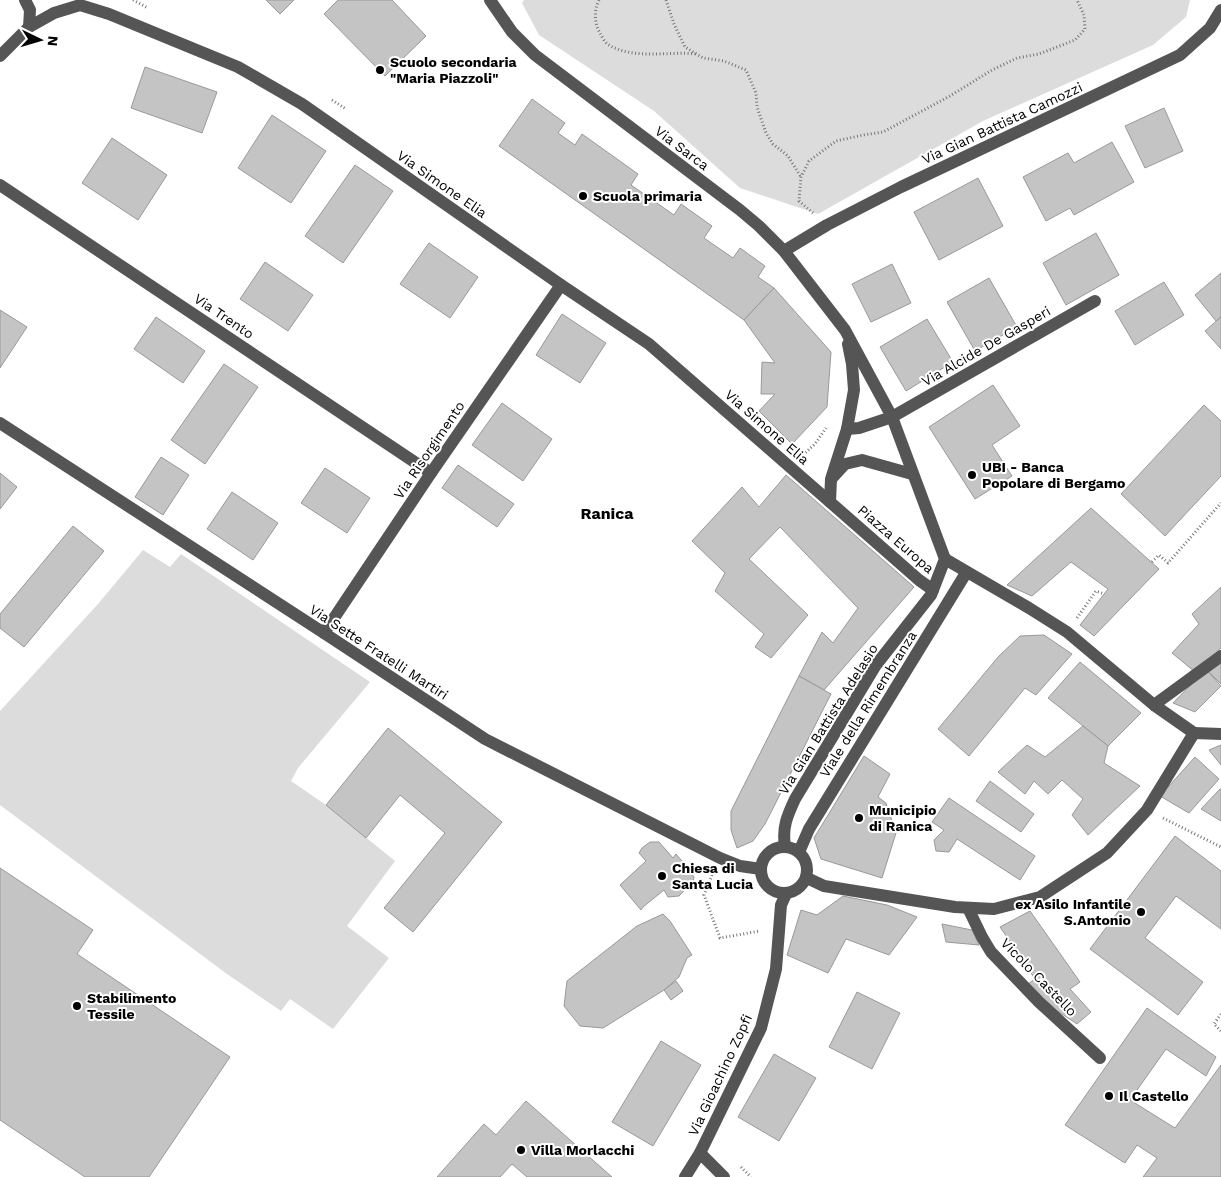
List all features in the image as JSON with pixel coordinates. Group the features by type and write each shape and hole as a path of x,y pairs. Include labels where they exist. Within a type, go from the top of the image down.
{"street":[{"path":"25,0 30,10 29,27"},
{"name":"Via Sarca","path":"490,0 512,32 535,55 759,226 784,251 845,330"},
{"name":"Via Simone Elia","path":"0,56 29,27 74,2 109,14 238,67 302,104 561,285 649,344 830,502"},
{"name":"Via Gian Battista Camozzi","path":"784,251 827,225 901,188 1180,55 1210,28 1221,10"},
{"name":"Via Trento","path":"0,185 431,473"},
{"name":"Via Risorgimento","path":"324,632 561,285"},
{"name":"Via Alcide De Gasperi","path":"892,417 1095,301"},
{"path":"830,502 831,479 847,429 854,390 852,364 845,330"},
{"name":"Piazza Europa","path":"830,502 933,590 945,559 892,417 845,330"},
{"path":"847,429 859,428 892,417"},
{"name":"Via Sette Fratelli Martiri","path":"0,423 324,632 485,739 720,858 740,866 761,869"},
{"path":"831,479 845,464 862,460 912,474"},
{"path":"945,559 1067,632 1154,705 1194,733 1221,734"},
{"name":"Viale della Rimembranza","path":"799,852 809,829 966,573"},
{"name":"Via Gian Battista Adelasio","path":"785,846 783,834 787,817 795,799 876,666 933,590"},
{"path":"1154,705 1221,656"},
{"path":"807,878 824,886 955,908 994,909 1040,896 1107,853 1147,810 1194,733"},
{"path":"785,846 799,852 806,859 808,869 807,878 802,886 795,892 786,894 776,892 768,887 762,879 761,869 763,860 768,853 776,848 785,846"},
{"name":"Via Gioachino Zopfi","path":"685,1177 700,1153 761,1028 776,969 781,905 786,894"},
{"name":"Vicolo Castello","path":"968,908 991,952 1038,1002 1100,1058"},
{"path":"700,1153 724,1177"}],"path":[{"path":"599,0 595,25 607,44 629,53 681,52 697,54"},
{"path":"666,0 674,24 685,47 703,58 724,61 746,70 756,93 757,107 766,133 773,144 788,156 801,177"},
{"path":"827,225 798,201 801,177 809,161 836,141 862,134 883,132 950,96 992,70 1017,58 1039,54 1074,40 1085,29 1084,15 1077,0"},
{"path":"803,455 815,444 828,426"},
{"path":"1152,562 1159,556 1168,562 1221,503"},
{"path":"1067,632 1096,591 1104,594"},
{"path":"1147,810 1221,847"},
{"path":"720,858 704,895 720,938 765,930 778,932"},
{"path":"1221,1014 1214,1024 1221,1031"}],"shaded area":[{"path":"524,0 1190,0 1186,17 1153,45 983,121 818,214 740,188 654,111 539,35 522,3"},
{"path":"143,550 170,567 181,554 370,682 298,768 291,781 326,805 395,861 347,926 389,958 333,1029 290,999 281,1011 227,974 0,805 0,711 98,604"}],"building":[{"path":"266,0 294,0 280,14"},
{"path":"338,0 392,0 426,36 385,76 324,14"},
{"path":"145,67 217,92 202,133 131,108"},
{"path":"532,99 565,123 558,133 575,145 582,134 638,174 631,185 674,215 681,204 712,226 704,238 733,258 740,248 765,266 758,277 774,288 744,320 499,146"},
{"path":"1164,108 1183,151 1145,168 1125,126"},
{"path":"272,115 326,151 291,203 238,168"},
{"path":"112,138 167,175 138,220 82,183"},
{"path":"1112,142 1134,182 1074,215 1070,208 1046,221 1023,177 1068,153 1074,163"},
{"path":"355,165 393,191 343,263 305,236"},
{"path":"978,178 1003,226 939,260 914,212"},
{"path":"1096,233 1119,275 1066,305 1043,263"},
{"path":"429,243 478,277 450,318 400,284"},
{"path":"265,262 313,295 288,331 240,299"},
{"path":"892,264 911,303 871,322 852,284"},
{"path":"1221,273 1221,317 1216,321 1195,295"},
{"path":"989,278 1017,327 975,351 947,302"},
{"path":"1164,282 1184,315 1135,345 1115,311"},
{"path":"774,288 831,352 827,407 792,444 759,411 775,394 761,394 762,362 775,363 744,320"},
{"path":"0,310 27,327 0,368"},
{"path":"562,314 606,343 580,383 536,355"},
{"path":"156,317 205,351 183,383 134,349"},
{"path":"1221,317 1221,349 1205,331"},
{"path":"927,319 953,362 906,391 880,347"},
{"path":"224,364 258,387 205,464 171,440"},
{"path":"993,385 1020,426 992,445 1012,476 975,499 929,427"},
{"path":"502,403 552,439 523,481 472,445"},
{"path":"1204,405 1221,421 1221,476 1165,536 1121,494"},
{"path":"161,457 189,475 163,515 135,497"},
{"path":"458,465 514,504 497,527 442,488"},
{"path":"325,468 370,498 347,533 301,503"},
{"path":"0,473 17,487 0,509"},
{"path":"786,475 914,587 824,690 799,676 822,632 833,643 858,608 780,527 749,559 808,615 771,658 755,647 764,634 715,591 725,573 692,541 742,487 759,507"},
{"path":"232,492 278,523 253,560 207,529"},
{"path":"1091,508 1159,569 1094,636 1080,625 1108,589 1071,562 1032,596 1007,585"},
{"path":"73,526 104,551 24,647 0,628 0,614"},
{"path":"1221,587 1221,648 1195,672 1172,653 1199,624 1192,614"},
{"path":"1044,635 1072,654 1036,695 1025,688 969,756 938,729 999,656 1020,636"},
{"path":"1080,662 1141,713 1108,746 1048,698"},
{"path":"1221,662 1221,684 1206,669"},
{"path":"1206,669 1221,686 1195,712 1173,703"},
{"path":"799,676 831,694 765,824 753,841 737,848 731,830 731,811"},
{"path":"1083,726 1108,746 1104,763 1140,786 1088,835 1072,815 1083,799 1062,780 1048,794 1034,781 1025,794 998,772 1027,745 1045,757"},
{"path":"388,728 502,822 413,932 384,908 445,833 400,795 366,838 326,805"},
{"path":"1221,745 1221,765 1209,750"},
{"name":"Municipio di Ranica","path":"864,756 890,774 878,797 886,803 896,833 882,878 821,859 814,838"},
{"path":"1195,757 1219,779 1189,813 1160,796"},
{"path":"990,781 1034,814 1021,832 976,801"},
{"path":"1221,789 1221,821 1201,809"},
{"path":"949,798 1035,856 1020,880 957,839 949,852 936,851 934,840 944,830 932,822"},
{"name":"ex Asilo Infantile S.Antonio","path":"1175,836 1221,871 1221,929 1176,896 1145,938 1203,982 1178,1015 1090,949"},
{"name":"Chiesa di Santa Lucia","path":"650,842 659,842 673,858 676,854 694,878 679,896 668,897 664,890 641,910 620,885 646,861 639,853"},
{"name":"Stabilimento Tessile","path":"0,868 93,930 77,954 230,1057 149,1177 85,1177 0,1120"},
{"path":"843,896 887,905 917,917 889,955 846,939 828,973 787,955 801,910 817,915"},
{"path":"1030,911 1080,982 1070,989 1091,1012 1077,1024 1044,1002 1028,984 1035,979 1000,927"},
{"path":"663,914 670,921 692,955 687,958 679,977 664,990 603,1028 580,1026 564,1006 567,981 637,926"},
{"path":"942,924 972,930 979,945 946,942"},
{"path":"676,981 683,991 671,1000 664,990"},
{"path":"857,992 900,1013 872,1069 829,1047"},
{"name":"Il Castello","path":"1147,1008 1216,1057 1206,1076 1166,1049 1130,1100 1175,1128 1221,1065 1221,1177 1143,1177 1157,1158 1137,1145 1125,1163 1065,1125"},
{"path":"661,1041 701,1065 653,1146 612,1122"},
{"path":"774,1054 816,1078 779,1141 738,1117"},
{"name":"Villa Morlacchi","path":"526,1101 612,1177 527,1177 512,1164 500,1177 437,1177 484,1124 496,1135"}],"place":[{"name":"Scuolo secondaria \"Maria Piazzoli\"","path":"380,70"},
{"name":"Scuola primaria","path":"583,196"},
{"name":"UBI - Banca Popolare di Bergamo","path":"972,475"},
{"name":"Municipio di Ranica","path":"859,818"},
{"name":"Chiesa di Santa Lucia","path":"662,876"},
{"name":"ex Asilo Infantile S.Antonio","path":"1141,912"},
{"name":"Stabilimento Tessile","path":"77,1006"},
{"name":"Il Castello","path":"1109,1096"},
{"name":"Villa Morlacchi","path":"521,1150"}],"district":[{"name":"Ranica","path":"607,513"}]}
